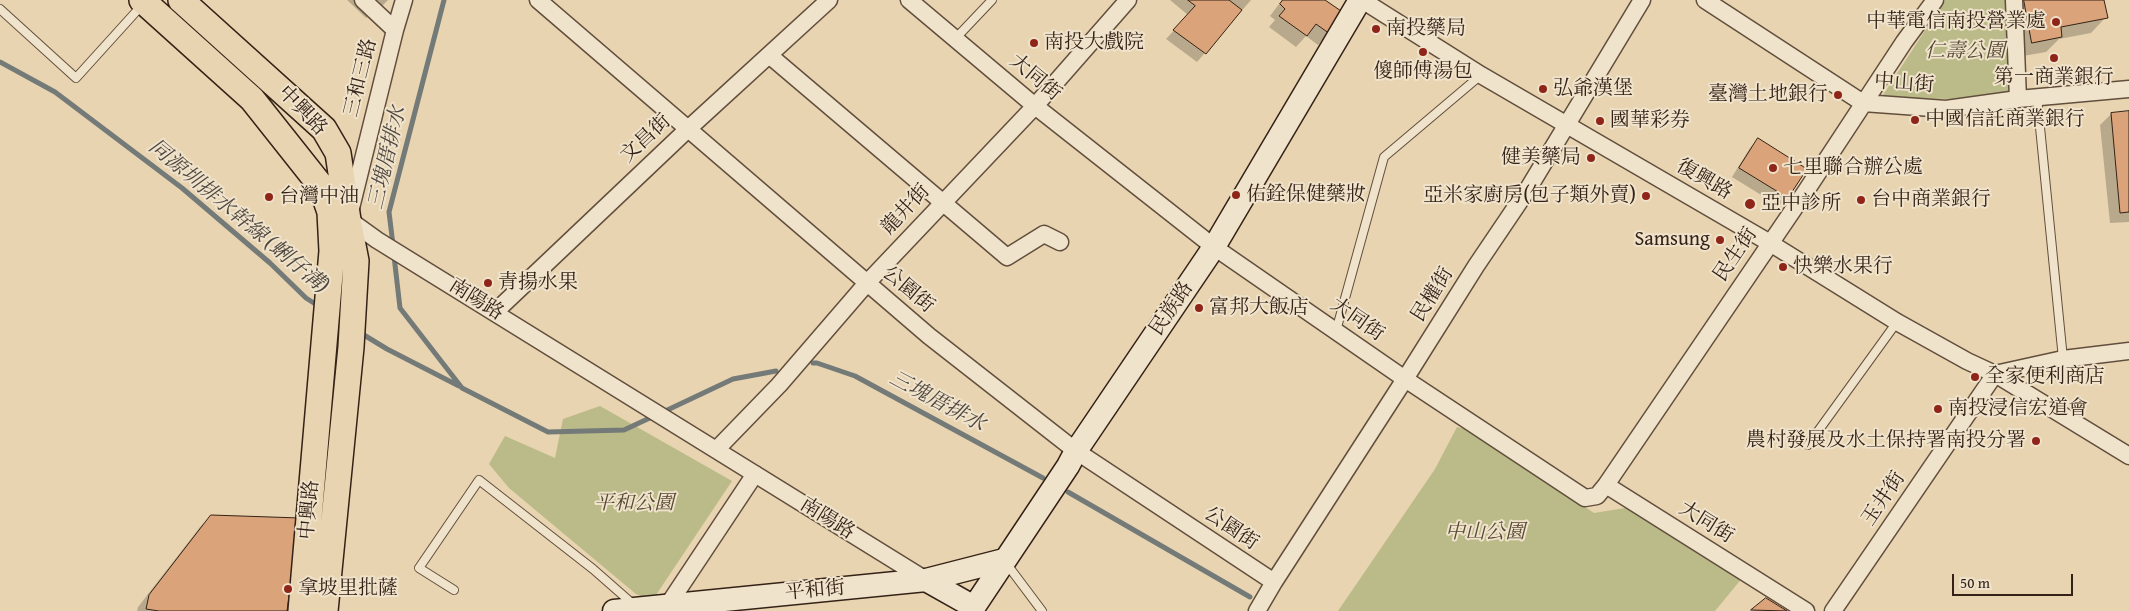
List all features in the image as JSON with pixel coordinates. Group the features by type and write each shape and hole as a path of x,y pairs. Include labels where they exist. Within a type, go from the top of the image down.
{"main road":[{"name":"中興路","path":"182,0 324,129 338,153 356,261 352,327 325,611"},
{"name":"民族路","path":"975,610 1004,560 1214,247 1361,0"},
{"name":"中興路","path":"154,5 252,100 321,186 330,212 332,251 301,611"},
{"path":"252,100 271,79"},
{"name":"平和街","path":"614,611 926,580 1004,560"},
{"name":"南陽路","path":"926,580 975,610"}],"street":[{"path":"363,0 395,30"},
{"name":"三和三路","path":"332,251 348,220 404,0"},
{"name":"公園街","path":"538,0 929,336 1076,451 1274,582"},
{"name":"文昌街","path":"495,312 688,129 829,0"},
{"name":"大同街","path":"909,0 1035,106 1214,247 1405,380 1585,498 1597,496 1606,485 1806,611"},
{"name":"復興路","path":"1361,0 1481,75 1770,243 1897,322 1967,361 1995,374 2129,456"},
{"name":"民權街","path":"1257,611 1476,266 1528,190 1642,0"},
{"name":"中山街","path":"1705,0 1863,103 1946,109 2018,99 2129,89"},
{"name":"民生街","path":"1606,485 1863,103 1935,0"},
{"path":"2014,0 2018,99"},
{"name":"龍井街","path":"716,450 779,385 867,283 1035,106 1124,2"},
{"path":"769,54 1007,257 1044,234 1060,242"},
{"path":"321,186 348,220"},
{"name":"南陽路","path":"348,220 377,240 926,580"},
{"path":"1995,374 2063,359 2129,351"},
{"name":"玉井街","path":"1833,611 1995,374"},
{"path":"668,605 755,474"}],"lane":[{"path":"955,39 992,0"},
{"path":"0,9 76,78 154,5"},
{"path":"1336,331 1384,157 1481,75"},
{"path":"2037,97 2063,359"},
{"path":"1808,445 1897,322"},
{"path":"454,590 419,568 479,480 593,569 637,608"},
{"path":"1004,560 1042,611"}],"green space":[{"name":"仁壽公園","path":"1945,0 2006,0 2013,92 1958,99 1881,98"},
{"name":"平和公園","path":"600,406 732,481 652,601 636,594 509,488 489,464 505,436 555,458 563,419"},
{"name":"中山公園","path":"1457,427 1472,431 1594,513 1625,508 1671,532 1743,577 1715,611 1338,611 1435,469"}],"building":[{"path":"1188,0 1229,0 1242,10 1206,54 1173,30 1195,6"},
{"path":"1283,0 1325,0 1344,13 1330,34 1316,24 1307,36 1279,16 1285,9 1280,4"},
{"name":"中華電信南投營業處","path":"2024,0 2104,0 2108,18 2061,27 2062,37 2032,43"},
{"path":"2129,111 2129,212 2120,213 2111,113"},
{"name":"七里聯合辦公處","path":"1758,138 1807,169 1788,198 1739,168"},
{"path":"211,515 300,518 287,611 159,611 146,609 149,595"},
{"path":"1766,598 1787,611 1751,610"}],"waterway":[{"name":"三塊厝排水","path":"393,245 389,212 444,0"},
{"name":"同源圳排水幹線 (蜊仔溝)","path":"0,62 55,92 182,188 270,263 306,298 320,307"},
{"name":"三塊厝排水","path":"394,256 400,308 462,388 548,432 624,430 654,416"},
{"name":"同源圳排水幹線 (蜊仔溝)","path":"359,332 387,349 459,386"},
{"name":"三塊厝排水","path":"813,363 855,376 1043,478"},
{"name":"三塊厝排水","path":"661,413 733,379 776,371"},
{"name":"三塊厝排水","path":"1068,492 1250,597"}],"place":[{"name":"中華電信南投營業處","path":"2056,22"},
{"name":"南投藥局","path":"1376,29"},
{"name":"南投大戲院","path":"1034,43"},
{"name":"傻師傅湯包","path":"1423,52"},
{"name":"第一商業銀行","path":"2054,58"},
{"name":"弘爺漢堡","path":"1543,89"},
{"name":"臺灣土地銀行","path":"1838,95"},
{"name":"中國信託商業銀行","path":"1915,120"},
{"name":"國華彩券","path":"1600,121"},
{"name":"健美藥局","path":"1591,158"},
{"name":"七里聯合辦公處","path":"1773,168"},
{"name":"佑銓保健藥妝","path":"1236,195"},
{"name":"亞米家廚房(包子類外賣)","path":"1646,196"},
{"name":"台灣中油","path":"269,197"},
{"name":"台中商業銀行","path":"1861,200"},
{"name":"亞中診所","path":"1750,204"},
{"name":"Samsung","path":"1720,240"},
{"name":"快樂水果行","path":"1783,267"},
{"name":"青揚水果","path":"488,283"},
{"name":"富邦大飯店","path":"1199,308"},
{"name":"全家便利商店","path":"1975,377"},
{"name":"南投浸信宏道會","path":"1938,409"},
{"name":"農村發展及水土保持署南投分署","path":"2036,441"},
{"name":"拿坡里批薩","path":"288,589"}]}
